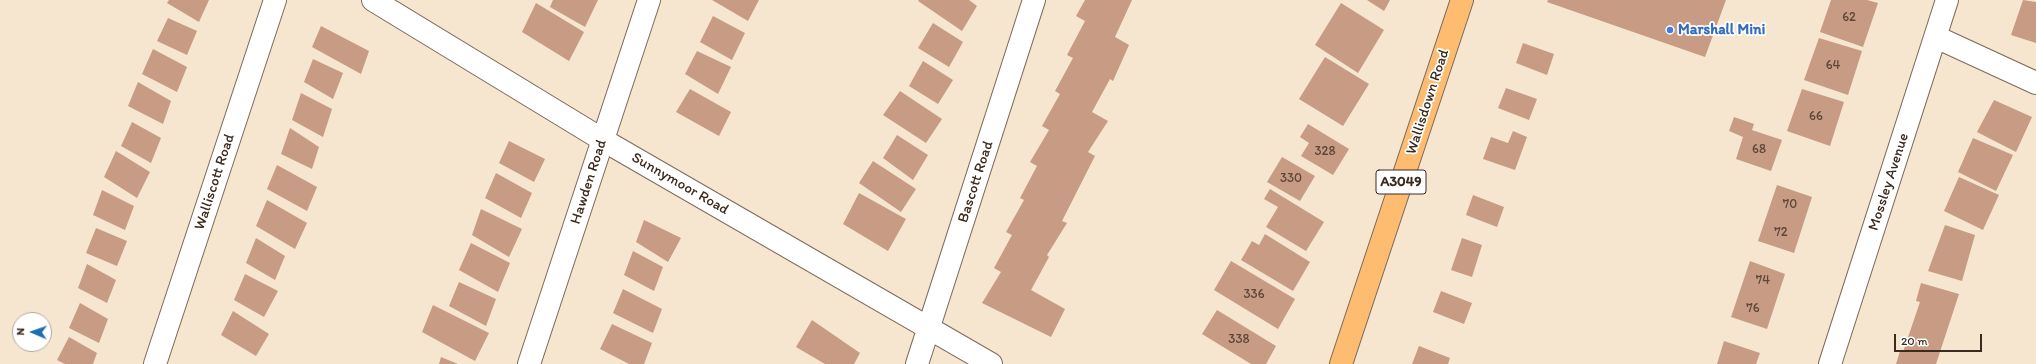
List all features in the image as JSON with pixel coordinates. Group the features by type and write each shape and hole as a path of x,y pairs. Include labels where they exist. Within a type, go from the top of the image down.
{"main road":[{"name":"Wallisdown Road","path":"1341,364 1462,0"}],"street":[{"name":"Walliscott Road","path":"155,364 275,0"},
{"name":"Sunnymoor Road","path":"373,0 603,140 991,364"},
{"name":"Hawden Road","path":"529,364 649,0"},
{"name":"Bascott Road","path":"917,364 1034,0"},
{"name":"Mossley Avenue","path":"1830,364 1947,0"},
{"path":"1936,37 2036,83"}],"building":[{"path":"169,0 209,0 199,22 167,3"},
{"path":"553,0 598,0 585,27 550,7"},
{"path":"712,0 759,0 748,21"},
{"path":"969,0 977,6 962,31 918,1"},
{"path":"1085,0 1132,0 1115,37 1129,45 1113,81 1110,79 1092,112 1108,121 1088,152 1095,156 1062,221 1067,223 1047,255 1049,257 1031,290 1065,309 1051,337 982,303 1001,272 994,268 1012,235 1006,232 1024,200 1020,198 1037,166 1030,162 1049,130 1042,126 1060,94 1055,91 1073,58 1067,55 1085,21 1076,16"},
{"path":"1367,0 1390,0 1384,11"},
{"name":"Marshall Mini","path":"1548,0 1726,0 1705,57 1547,2"},
{"path":"1831,0 1867,0 1878,3 1863,47 1820,32"},
{"path":"2023,0 2036,2 2036,43 2011,35"},
{"path":"536,3 584,32 569,61 522,32"},
{"path":"1341,3 1384,30 1358,73 1315,45"},
{"path":"713,16 745,33 732,60 700,42"},
{"path":"168,18 197,31 187,55 157,41"},
{"path":"933,23 963,42 949,67 918,48"},
{"path":"321,26 369,51 361,74 312,47"},
{"path":"1819,38 1862,51 1848,95 1804,80"},
{"path":"1523,43 1554,54 1547,75 1516,63"},
{"path":"153,49 187,67 177,92 142,74"},
{"path":"697,51 731,67 718,94 685,74"},
{"path":"1325,57 1369,84 1343,126 1299,99"},
{"path":"313,59 343,73 333,99 304,82"},
{"path":"923,61 953,80 938,104 909,86"},
{"path":"138,82 171,101 163,124 128,106"},
{"path":"1506,88 1537,99 1529,120 1498,108"},
{"path":"690,89 731,112 719,136 676,112"},
{"path":"1802,89 1844,102 1830,146 1787,131"},
{"path":"900,91 942,119 926,143 883,115"},
{"path":"301,93 332,109 323,137 292,120"},
{"path":"1994,100 2032,117 2016,152 1977,132"},
{"path":"1734,117 1754,124 1752,130 1782,140 1771,171 1736,159 1743,137 1729,131"},
{"path":"132,122 161,138 151,163 121,146"},
{"path":"1308,124 1349,149 1333,175 1301,156 1309,143 1300,137"},
{"path":"290,128 319,147 312,169 281,154"},
{"path":"1513,131 1527,137 1515,170 1483,159 1491,137 1508,143"},
{"path":"897,135 928,155 913,180 883,158"},
{"path":"1973,138 2013,155 1996,191 1958,172"},
{"path":"509,141 545,159 534,182 499,163"},
{"path":"116,151 150,172 137,198 104,177"},
{"path":"1282,157 1315,176 1300,201 1267,182"},
{"path":"873,161 916,189 901,212 859,183"},
{"path":"277,165 317,187 307,211 267,189"},
{"path":"496,173 532,193 521,218 485,198"},
{"path":"1959,177 1999,195 1983,230 1944,211"},
{"path":"1777,185 1812,197 1794,253 1758,241"},
{"path":"1270,189 1324,222 1306,251 1266,227 1278,207 1264,199"},
{"path":"102,190 134,206 125,230 93,215"},
{"path":"859,193 906,219 888,251 843,224"},
{"path":"1473,195 1504,207 1497,227 1466,215"},
{"path":"267,200 307,223 295,249 256,226"},
{"path":"481,209 522,229 509,257 472,235"},
{"path":"644,220 681,238 668,262 636,242"},
{"path":"1945,225 1975,235 1962,281 1928,271"},
{"path":"96,228 127,241 117,266 86,253"},
{"path":"1265,234 1310,262 1293,291 1241,260 1252,241 1259,245"},
{"path":"256,238 285,256 275,280 246,263"},
{"path":"1462,238 1482,245 1472,277 1451,270"},
{"path":"471,243 510,263 498,292 459,270"},
{"path":"633,251 663,267 654,291 624,275"},
{"path":"1231,261 1295,299 1278,329 1214,290"},
{"path":"1750,261 1785,274 1767,329 1731,317"},
{"path":"87,264 116,280 107,303 78,288"},
{"path":"245,274 278,291 264,317 234,300"},
{"path":"459,282 496,299 486,326 449,306"},
{"path":"1921,283 1959,294 1936,364 1896,364 1900,351 1903,352 1920,302 1916,301"},
{"path":"623,289 662,309 653,333 613,313"},
{"path":"1441,291 1472,303 1464,324 1433,312"},
{"path":"80,303 108,319 99,343 69,328"},
{"path":"433,305 489,333 475,361 422,332"},
{"path":"1217,310 1276,346 1266,364 1251,364 1202,334"},
{"path":"233,311 269,334 256,356 221,335"},
{"path":"812,320 860,353 854,364 825,364 796,347"},
{"path":"612,324 652,343 644,364 629,364 600,349"},
{"path":"69,337 97,353 93,364 65,364 57,360"},
{"path":"1724,341 1760,353 1756,364 1717,364"},
{"path":"1419,346 1450,358 1448,364 1412,364"},
{"path":"441,357 458,364 439,364"}],"place":[{"name":"Marshall Mini","path":"1670,30"}]}
